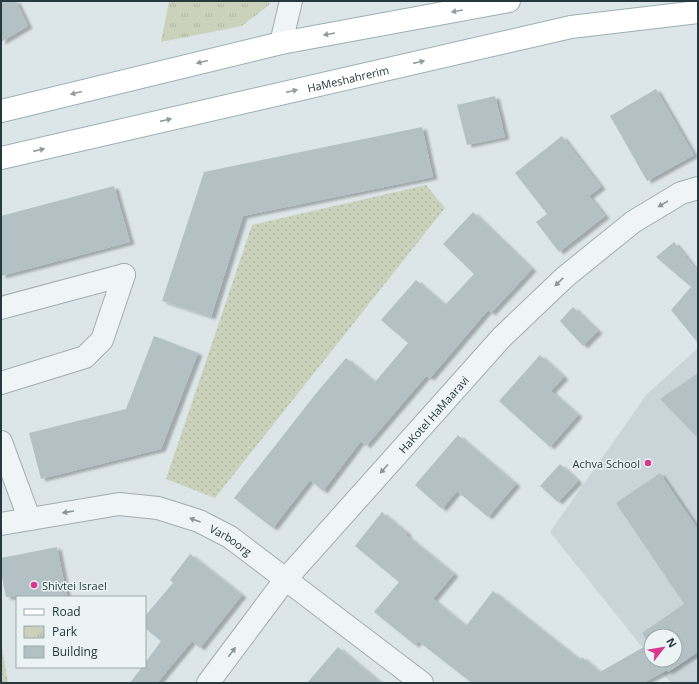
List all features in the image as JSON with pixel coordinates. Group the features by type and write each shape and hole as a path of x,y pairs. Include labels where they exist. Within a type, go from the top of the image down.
{"main road":[{"path":"1,111 281,43 509,1"},
{"name":"HaMeshahrerim","path":"1,158 571,27 698,12"}],"street":[{"path":"281,43 291,1"},
{"name":"HaKotel HaMaaravi","path":"208,683 286,580 502,337 565,277 633,222 681,193 698,188"},
{"path":"1,308 124,276 102,340 85,357 1,383"},
{"path":"1,442 29,518"},
{"name":"Varboorg","path":"1,524 29,518 119,504 158,508 199,521 230,537 422,683"}],"shaded area":[{"name":"Achva School","path":"698,348 698,683 671,683 659,668 683,668 683,628 643,628 643,648 550,532 647,394"}],"green space":[{"path":"169,1 270,1 269,5 242,26 161,42"},
{"path":"426,185 445,208 215,498 166,479 252,225"},
{"path":"1,641 8,683 1,683"}],"building":[{"path":"1,1 16,1 28,26 1,42"},
{"path":"656,89 694,155 647,181 610,116"},
{"path":"495,96 505,137 467,145 457,105"},
{"path":"422,127 433,177 243,216 211,317 162,301 204,172"},
{"path":"562,136 601,187 589,196 605,216 559,252 536,222 547,214 515,173"},
{"path":"114,186 130,242 1,276 1,216"},
{"path":"473,212 532,269 491,313 488,310 430,378 426,376 366,446 361,441 323,491 310,480 273,528 234,498 318,391 346,358 375,382 408,343 381,320 416,280 445,305 474,274 443,244"},
{"path":"674,242 698,272 698,343 671,310 691,287 656,257"},
{"path":"573,307 598,331 583,346 560,321"},
{"path":"154,336 198,353 161,449 41,479 29,433 126,409"},
{"path":"540,355 564,377 551,391 578,415 550,447 499,401"},
{"path":"698,373 698,438 660,399"},
{"path":"458,435 516,484 488,517 457,491 442,509 415,485"},
{"path":"560,464 578,481 558,502 540,486"},
{"path":"660,473 698,529 698,652 683,662 683,628 649,628 684,604 616,503"},
{"path":"382,512 407,533 406,535 454,574 433,599 466,626 493,591 580,660 582,657 600,672 643,647 643,668 674,668 668,672 667,670 643,683 472,683 418,641 415,645 374,612 399,582 355,546"},
{"name":"Shivtei Israel","path":"57,547 67,596 6,597 1,573 1,558"},
{"path":"190,554 242,595 200,648 192,641 157,683 130,683 141,668 146,668 146,662 161,641 146,629 146,615 173,583 170,580"},
{"path":"338,647 381,683 307,683"}],"place":[{"name":"Achva School","path":"648,463"},
{"name":"Shivtei Israel","path":"34,585"}]}
